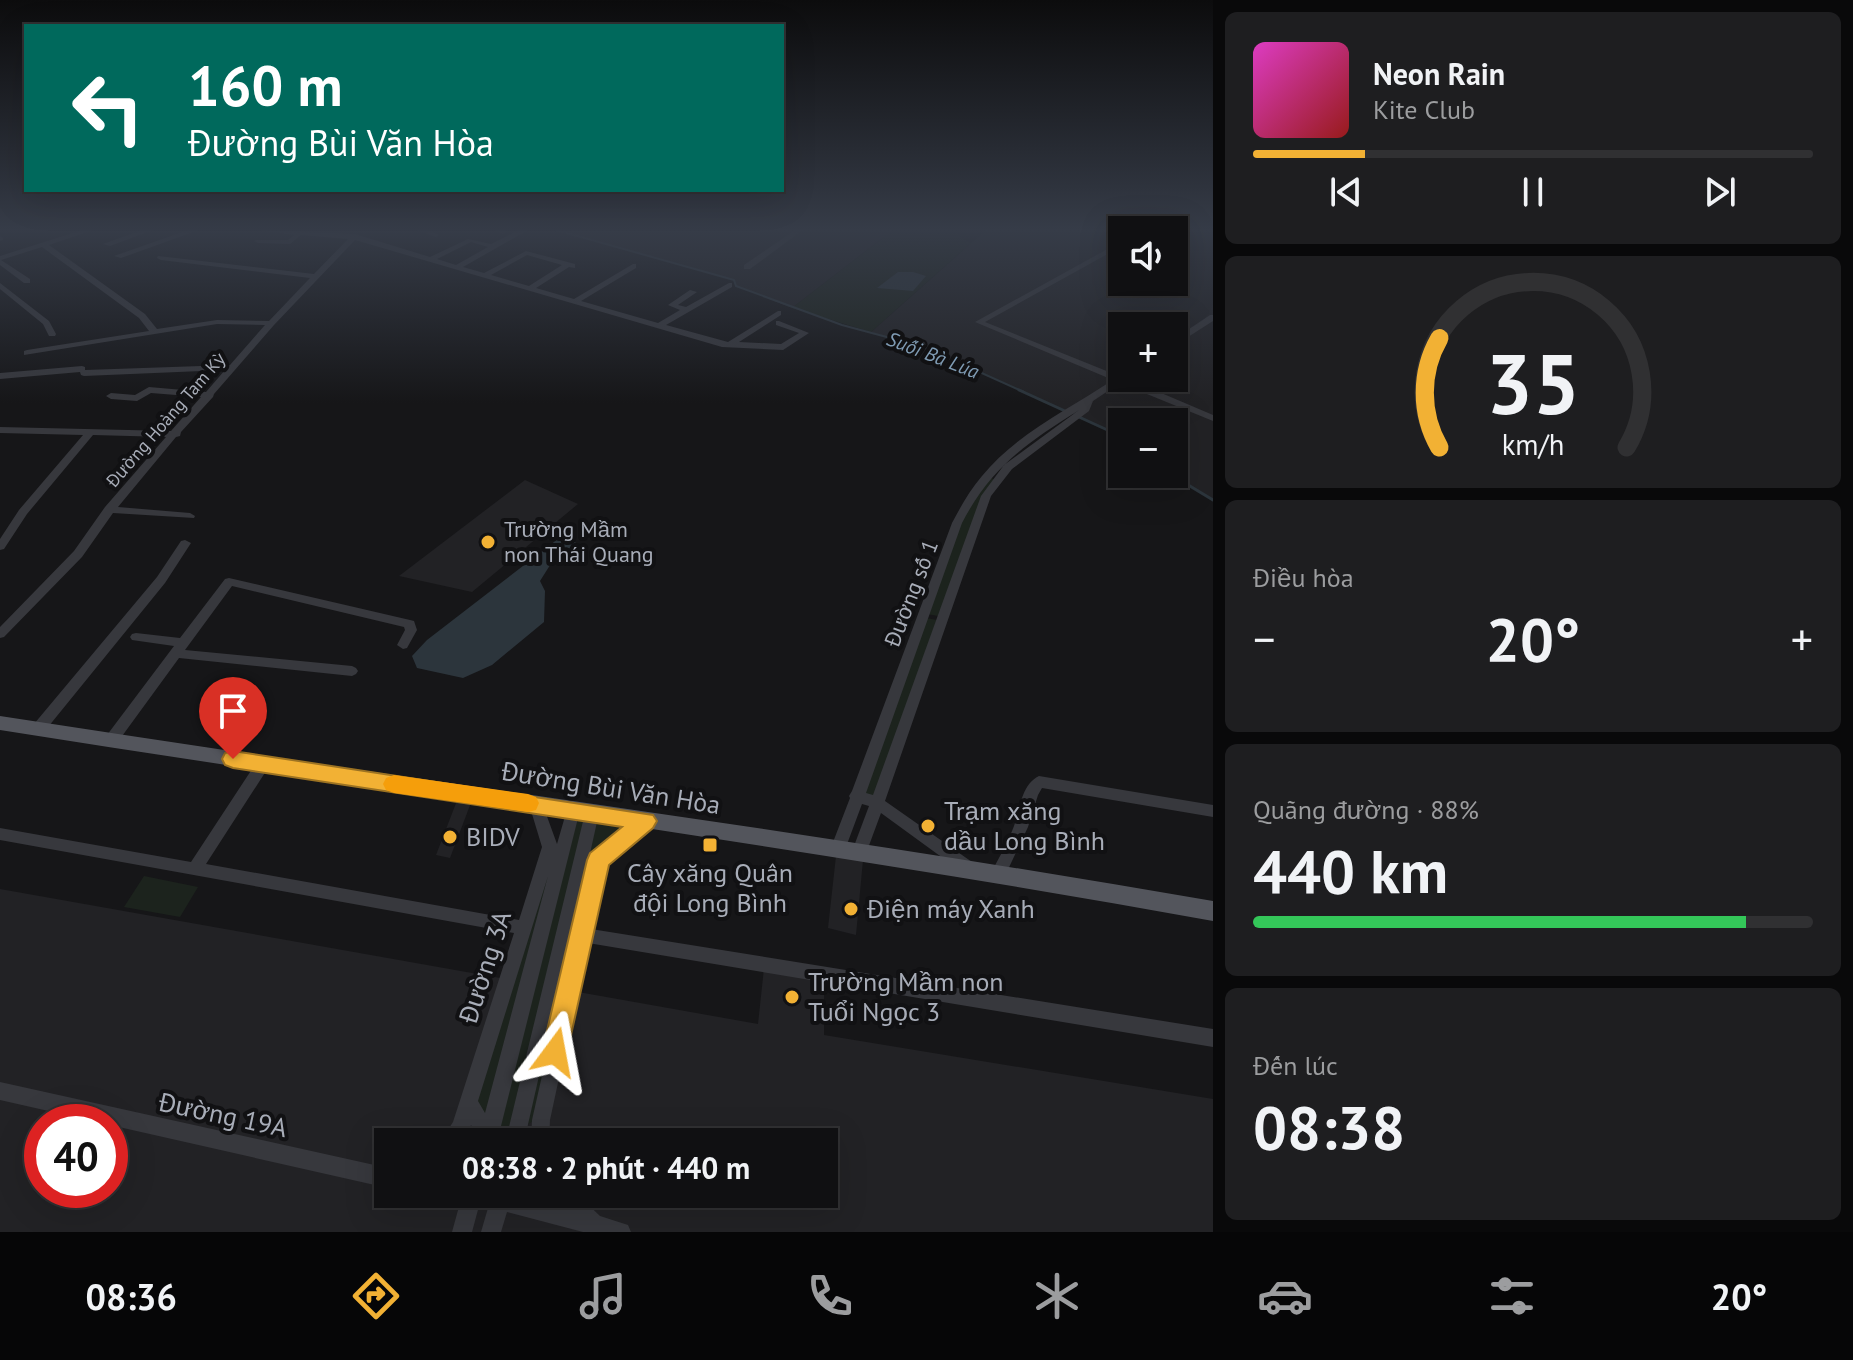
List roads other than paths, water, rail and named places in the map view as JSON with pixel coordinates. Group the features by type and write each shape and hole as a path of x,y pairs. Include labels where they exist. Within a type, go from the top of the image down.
{"main road":[{"name":"Đường Bùi Văn Hòa","path":"0,723 999,873 1213,911"}],"street":[{"path":"3,287 46,323 52,334"},
{"path":"103,287 142,316 153,330"},
{"name":"Đường Hoàng Tam Kỳ","path":"3,628 78,554 109,509 304,287"},
{"path":"575,301 597,287"},
{"path":"659,326 725,287"},
{"path":"1041,287 979,322 1108,374"},
{"path":"530,288 729,345 783,347 805,333 778,318 729,345"},
{"path":"686,310 672,305 693,292"},
{"path":"1188,334 1213,317"},
{"path":"27,353 153,330 217,322 271,323"},
{"path":"0,376 233,367"},
{"name":"Đường số 1","path":"848,852 856,796 966,503 991,477 1108,388"},
{"path":"111,396 137,398 149,390 210,395"},
{"path":"1152,392 1213,418"},
{"path":"0,430 177,434"},
{"path":"0,547 23,512 91,431"},
{"name":"Đường số 1","path":"848,852 876,802 991,477"},
{"path":"109,509 190,516"},
{"path":"39,728 161,580 165,569 185,543"},
{"path":"112,739 226,584 232,582 410,624 403,645"},
{"path":"923,615 941,618"},
{"path":"136,637 179,648 352,671"},
{"path":"195,869 263,764"},
{"path":"999,873 1021,827 1031,793 1039,782 1213,811"},
{"path":"856,796 876,802 971,869"},
{"path":"536,804 558,872"},
{"path":"518,1128 578,875 583,812"},
{"name":"Đường 3A","path":"491,1128 558,872 583,812"},
{"path":"578,875 646,821"},
{"path":"0,834 525,928"},
{"name":"Đường 3A","path":"460,1128 550,846"},
{"path":"541,1128 598,860"},
{"path":"582,935 1213,1038"},
{"name":"Đường 19A","path":"0,1091 374,1175"},
{"path":"469,1102 482,1128"},
{"path":"532,1128 541,1120"},
{"path":"462,1232 467,1208"},
{"path":"491,1232 498,1208"},
{"path":"537,1208 621,1232"},
{"path":"578,1208 598,1227"}],"waterway":[{"name":"Suối Bà Lúa","path":"740,287 842,325 924,347 1024,392"},
{"name":"Suối Bà Lúa","path":"1019,390 1065,411"},
{"name":"Suối Bà Lúa","path":"1079,417 1108,430"},
{"name":"Suối Bà Lúa","path":"1188,485 1213,500"}],"place":[{"name":"Trường Mầm non Thái Quang","path":"488,542"},
{"name":"Trạm xăng dầu Long Bình","path":"928,826"},
{"name":"BIDV","path":"450,837"},
{"name":"Cây xăng Quân đội Long Bình","path":"710,845"},
{"name":"Điện máy Xanh","path":"851,909"},
{"name":"Trường Mầm non Tuổi Ngọc 3","path":"792,997"}]}
